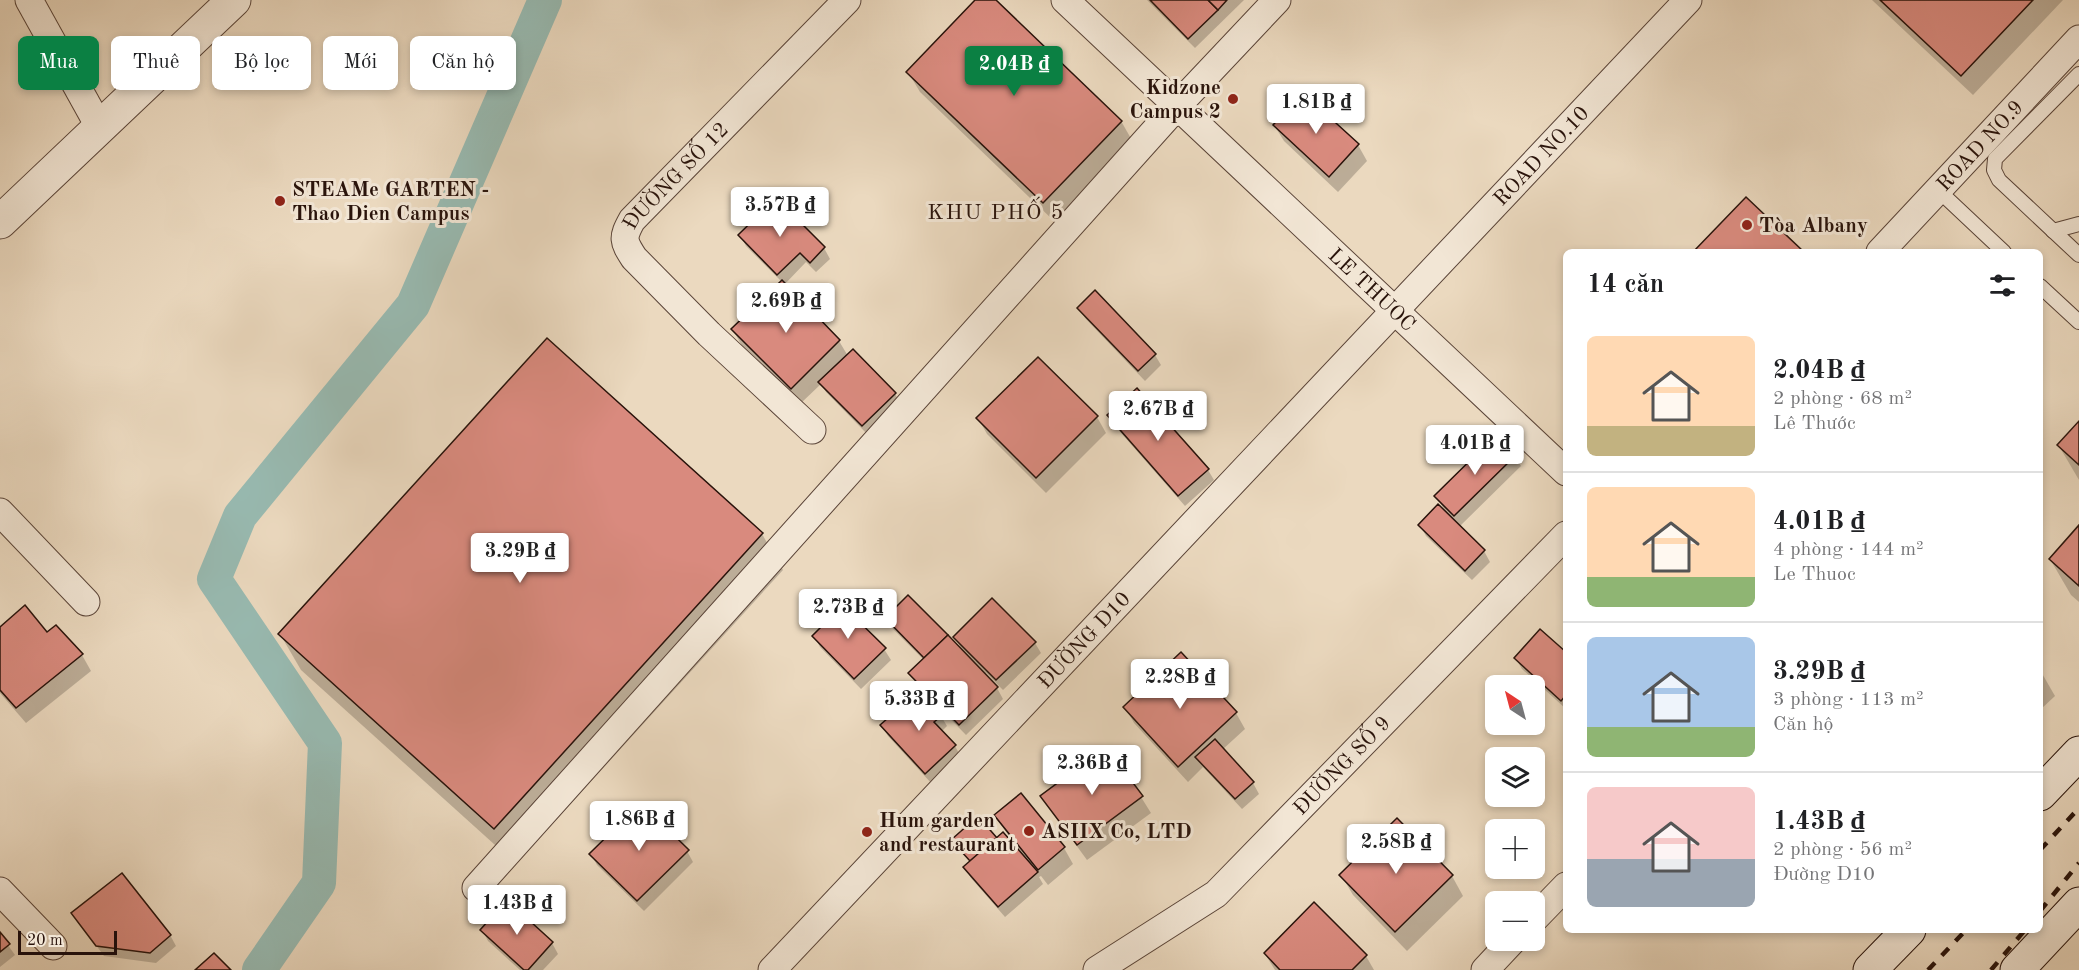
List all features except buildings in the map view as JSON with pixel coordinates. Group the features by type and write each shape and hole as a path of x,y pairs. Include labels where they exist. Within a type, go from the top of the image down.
{"street":[{"path":"29,0 100,128"},
{"path":"1,217 100,128 234,0"},
{"name":"ĐƯỜNG SỐ 12","path":"812,430 709,334 634,258 625,244 625,233 632,220 847,0"},
{"name":"LE THUOC","path":"1065,0 1563,469"},
{"path":"476,888 1178,106 1277,0"},
{"name":"ROAD NO.10","path":"1395,310 1688,0"},
{"name":"ROAD NO.9","path":"1884,249 2079,39"},
{"name":"ĐƯỜNG D10","path":"772,970 1395,310"},
{"path":"0,513 86,602"},
{"name":"ĐƯỜNG SỐ 9","path":"1097,970 1216,894 1563,538"},
{"path":"2043,791 2079,753"},
{"path":"1545,908 1563,889"},
{"path":"0,891 52,946"},
{"path":"2047,924 2079,904"},
{"path":"1870,970 1906,933"},
{"path":"2017,970 2041,933"},
{"path":"1485,970 1503,951"}],"lane":[{"path":"2079,74 1995,159 1994,170 1999,180 2079,255"},
{"path":"1938,190 2001,249"},
{"path":"2053,231 2079,224"},
{"path":"2043,289 2079,322"}],"waterway":[{"path":"259,970 319,883 325,743 214,579 240,516 413,305 545,0"}],"railway":[{"path":"2043,847 2079,808"},
{"path":"2043,907 2079,863"},
{"path":"1928,970 1963,933"},
{"path":"1991,970 2022,933"}],"place":[{"name":"Kidzone Campus 2","path":"1233,99"},
{"name":"STEAMe GARTEN - Thao Dien Campus","path":"280,201"},
{"name":"Tòa Albany","path":"1747,225"},
{"name":"ASIIX Co, LTD","path":"1029,831"},
{"name":"Hum garden and restaurant","path":"867,832"}],"district":[{"name":"KHU PHỐ 5","path":"996,211"}]}
